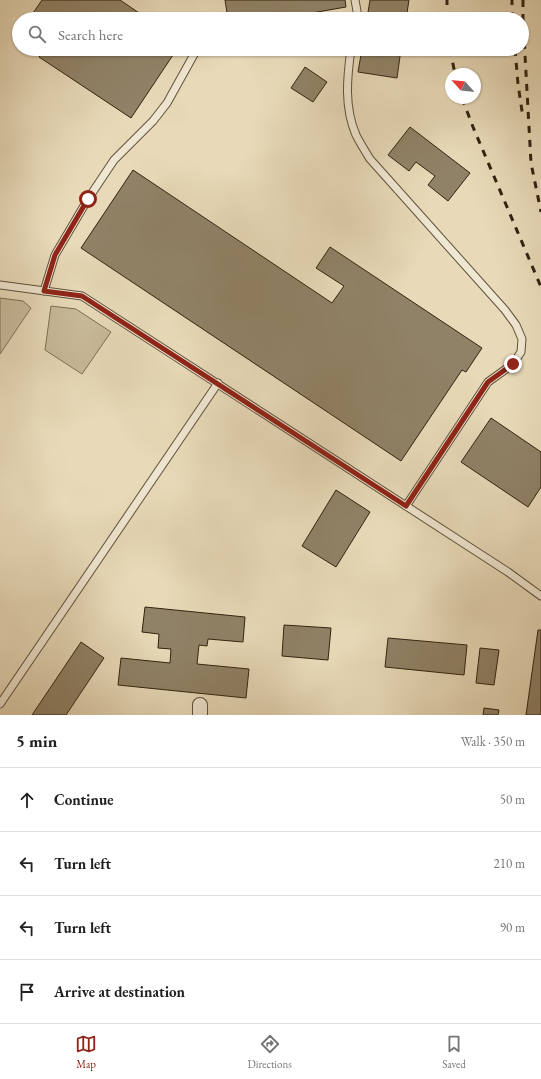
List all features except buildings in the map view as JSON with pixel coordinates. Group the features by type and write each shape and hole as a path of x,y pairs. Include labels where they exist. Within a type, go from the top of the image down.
{"lane":[{"path":"355,0 357,12"},
{"path":"44,291 55,255 88,199 114,160 153,121 167,103 193,56"},
{"path":"350,56 348,74 348,105 356,134 370,159 504,310 516,325 522,339 521,352 513,364 488,382 406,506"},
{"path":"0,285 82,296 508,572 541,596"},
{"path":"0,702 218,383"}],"shaded area":[{"path":"0,298 23,301 31,308 0,354"},
{"path":"51,306 76,309 111,332 82,374 45,350"}],"railway":[{"path":"447,0 447,12"},
{"path":"512,0 512,12"},
{"path":"523,0 523,12"},
{"path":"451,56 454,68"},
{"path":"516,56 523,118"},
{"path":"525,56 531,163 541,212"},
{"path":"464,104 541,287"}],"route":[{"path":"88,199 55,255 44,291 82,296 406,506 488,382 513,364"}]}
